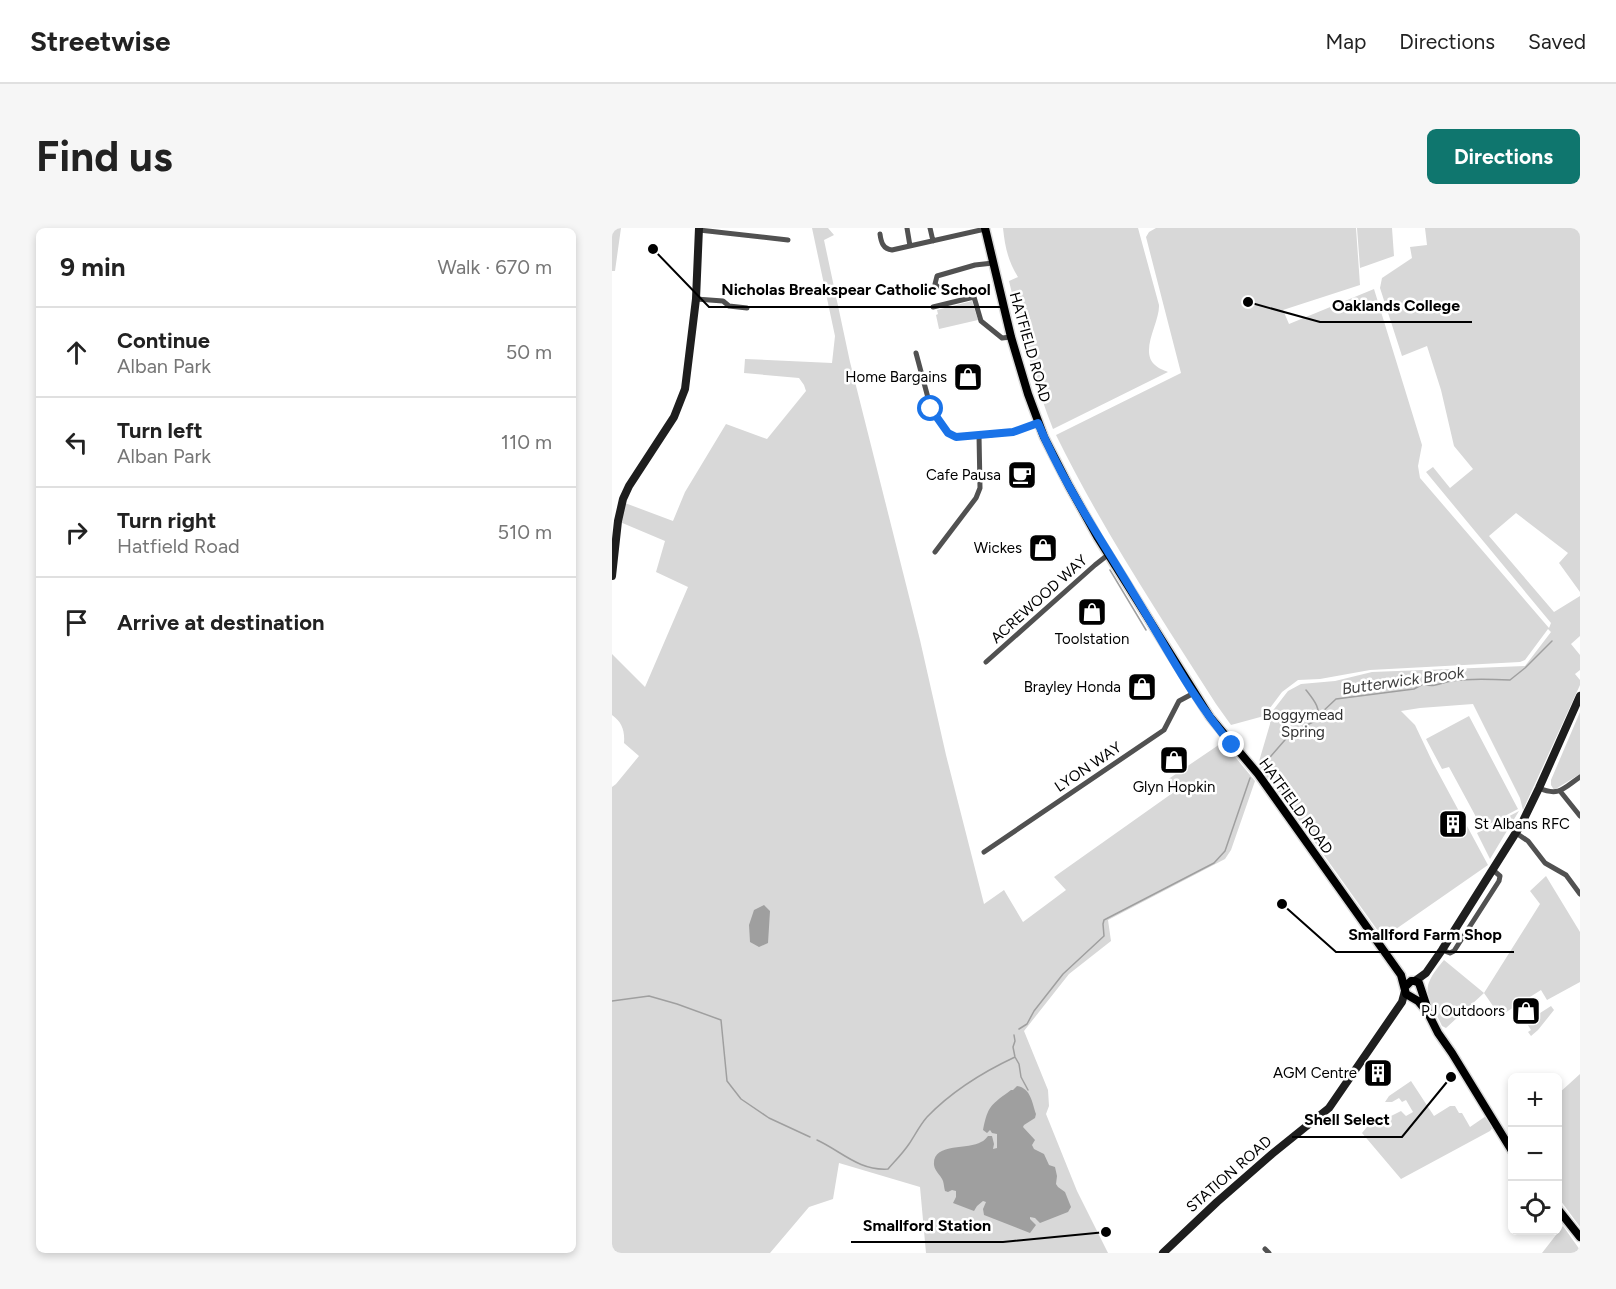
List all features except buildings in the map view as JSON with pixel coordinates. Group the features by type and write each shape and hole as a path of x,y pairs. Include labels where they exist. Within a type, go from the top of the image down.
{"main road":[{"name":"HATFIELD ROAD","path":"985,228 993,262 1003,338 1038,423 1068,486 1217,728 1258,774 1401,975 1409,993 1428,1013"},
{"name":"HATFIELD ROAD","path":"1401,975 1418,985 1438,1033 1508,1144"},
{"path":"1408,982 1418,985 1419,996 1409,993 1408,982"},
{"path":"1562,1214 1580,1237"}],"street":[{"path":"907,228 910,246"},
{"path":"930,228 933,241"},
{"path":"880,234 882,244 888,249 985,228"},
{"path":"612,576 622,499 674,417 685,389 696,298 699,229 788,240"},
{"path":"938,287 934,284 937,276 993,262"},
{"path":"933,307 974,297 981,321 1003,338"},
{"path":"696,298 747,308"},
{"path":"916,353 929,404 948,433 956,437 1013,432 1038,423"},
{"path":"935,552 976,498 980,488 979,435"},
{"name":"ACREWOOD WAY","path":"986,662 1109,555"},
{"name":"LYON WAY","path":"984,852 1164,730 1179,701 1194,693"},
{"path":"1418,985 1443,950 1516,833 1580,696"},
{"path":"1539,788 1551,793 1580,777"},
{"path":"1560,790 1580,816"},
{"path":"1516,833 1530,843 1545,863 1577,884 1580,894"},
{"name":"STATION ROAD","path":"1168,1251 1187,1228 1329,1108 1409,993"}],"green space":[{"path":"612,228 621,228 615,271 612,271"},
{"path":"812,228 828,228 834,235 824,240 850,362 984,904 1004,890 1023,922 1066,890 1054,877 1174,792 1167,780 1223,742 1255,781 1231,850 1225,859 1108,920 1111,941 1069,974 1024,1031 1048,1090 1049,1106 1046,1114 1077,1191 1108,1253 926,1253 920,1187 839,1163 833,1199 809,1207 770,1253 612,1253 612,787 639,756 624,743 622,727 612,715 612,654 645,687 688,587 656,572 665,541 620,522 625,503 673,521 685,492 726,424 767,439 806,391 799,378 744,373 745,359 832,363 835,336"},
{"path":"1003,228 1138,228 1159,305 1149,352 1155,365 1168,372 1053,429 1023,337 1009,281 1018,277 1008,254"},
{"name":"Boggymead Spring","path":"1156,228 1356,228 1360,285 1283,310 1289,324 1374,289 1422,445 1418,466 1420,478 1549,628 1551,623 1426,472 1433,467 1450,488 1473,469 1454,446 1441,390 1427,346 1402,356 1380,288 1382,278 1412,258 1410,247 1427,245 1425,228 1580,228 1580,592 1559,563 1568,553 1516,513 1489,536 1554,612 1580,596 1580,636 1571,644 1580,655 1580,670 1575,674 1580,680 1580,685 1523,810 1520,798 1473,704 1401,711 1415,725 1488,865 1383,938 1258,765 1271,713 1288,691 1301,684 1335,681 1372,672 1525,666 1551,632 1548,629 1525,660 1520,662 1370,670 1320,679 1298,680 1282,692 1264,716 1231,725 1132,572 1056,435 1181,373 1146,237"},
{"path":"1357,228 1392,228 1394,256 1360,268"},
{"path":"972,301 978,320 939,329 937,310"},
{"path":"1580,712 1580,774 1554,790 1551,780"},
{"path":"1469,716 1518,809 1482,828 1449,767 1442,769 1426,739"},
{"path":"1519,811 1490,859 1477,833"},
{"path":"1546,876 1580,932 1580,982 1547,1000 1541,990 1500,1016 1484,993 1540,904 1530,891"},
{"path":"1444,960 1484,993 1446,1028 1442,1026 1431,1003 1428,986"},
{"path":"1551,1006 1554,1010 1531,1036 1528,1032 1531,1030 1526,1022"},
{"path":"1580,1074 1580,1227 1562,1202 1562,1090"},
{"path":"1411,1081 1434,1116 1450,1106 1455,1106 1470,1127 1486,1116 1493,1127 1490,1131 1401,1179 1362,1133 1371,1122 1377,1123 1401,1111 1406,1116 1413,1112 1406,1100 1402,1102 1399,1098 1392,1102 1385,1102 1389,1096"},
{"path":"1562,1227 1580,1253 1542,1253 1556,1235 1562,1235"}],"shaded area":[{"path":"764,905 770,911 768,943 759,947 750,942 749,925 754,910"},
{"path":"1017,1086 1022,1087 1028,1093 1036,1114 1035,1118 1023,1127 1035,1140 1032,1145 1034,1149 1044,1154 1049,1165 1055,1167 1056,1184 1065,1192 1071,1207 1068,1212 1040,1223 1030,1217 1036,1225 1030,1233 984,1215 983,1209 986,1202 983,1201 974,1211 953,1203 956,1191 945,1191 943,1181 934,1165 939,1153 975,1144 988,1136 992,1136 993,1149 997,1148 997,1134 990,1130 987,1133 983,1130 987,1115 995,1103"}],"waterway":[{"path":"1110,570 1146,630"},
{"name":"Butterwick Brook","path":"1319,715 1336,699 1414,689 1423,684 1434,685 1458,680 1510,680 1552,641"},
{"name":"Butterwick Brook","path":"1264,764 1291,733 1317,720 1318,708 1306,690"},
{"name":"Butterwick Brook","path":"1019,1029 1027,1024 1034,1011 1063,974 1104,936 1104,920 1214,863 1225,851 1250,778"},
{"name":"Butterwick Brook","path":"612,1001 649,996 721,1020 727,1081 741,1099 769,1118 810,1137"},
{"path":"1014,1035 1015,1057 1028,1090"},
{"name":"Butterwick Brook","path":"817,1140 859,1164 888,1169 907,1147 924,1120 947,1099 968,1083 1015,1057"}],"place":[{"name":"Nicholas Breakspear Catholic School","path":"653,249"},
{"name":"Oaklands College","path":"1248,302"},
{"name":"Home Bargains","path":"968,377"},
{"name":"Cafe Pausa","path":"1022,475"},
{"name":"Wickes","path":"1043,548"},
{"name":"Toolstation","path":"1092,612"},
{"name":"Brayley Honda","path":"1142,687"},
{"name":"Glyn Hopkin","path":"1174,760"},
{"name":"St Albans RFC","path":"1453,824"},
{"name":"Smallford Farm Shop","path":"1282,904"},
{"name":"PJ Outdoors","path":"1526,1011"},
{"name":"AGM Centre","path":"1378,1073"},
{"name":"Shell Select","path":"1451,1077"},
{"name":"Smallford Station","path":"1106,1232"}],"route":[{"path":"931,409 948,433 956,437 1003,434 1038,423 1068,486 1098,538 1194,693 1217,728 1232,745"}]}
